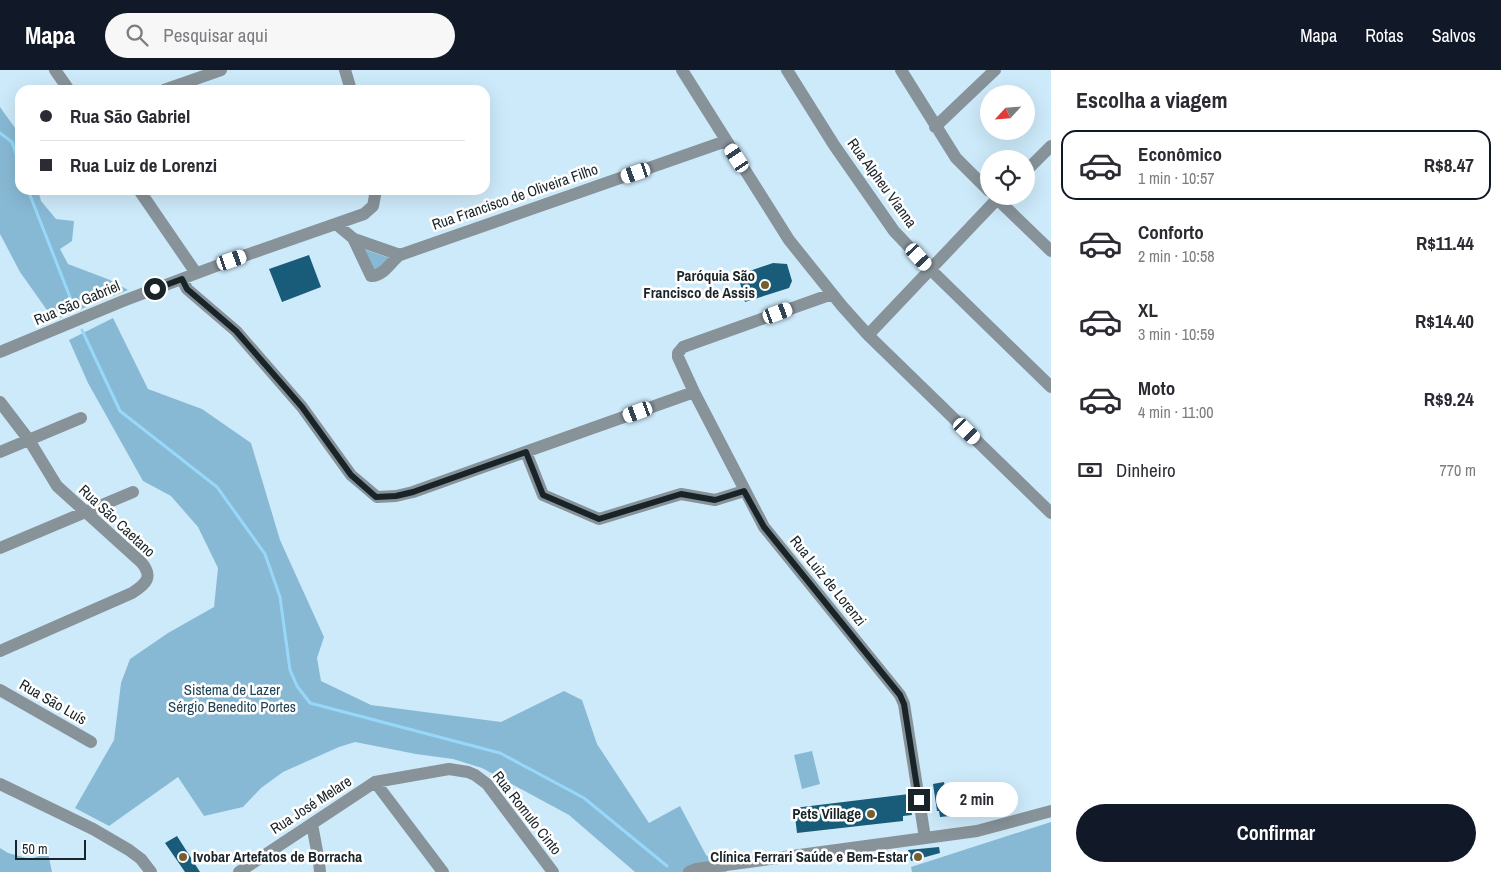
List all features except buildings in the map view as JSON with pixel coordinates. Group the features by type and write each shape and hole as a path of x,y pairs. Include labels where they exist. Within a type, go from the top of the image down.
{"street":[{"path":"55,70 66,85"},
{"path":"178,85 221,70"},
{"path":"345,70 350,85"},
{"path":"682,70 789,240 832,294 868,335 1051,513"},
{"name":"Rua Alpheu Vianna","path":"787,70 860,183 894,231 931,270 1051,387"},
{"path":"900,70 956,158 980,181"},
{"path":"936,127 994,70"},
{"name":"Rua Francisco de Oliveira Filho","path":"353,238 371,276 376,276 400,255 726,141"},
{"path":"1035,162 1051,146"},
{"path":"147,195 196,273"},
{"name":"Rua São Gabriel","path":"0,352 123,300 369,211 375,203 376,195"},
{"path":"868,335 931,270 987,205"},
{"path":"1004,205 1051,251"},
{"name":"Rua Francisco de Oliveira Filho","path":"336,224 353,238 400,255"},
{"path":"182,279 187,289 236,331 302,407 351,475 376,497 396,496 413,492 694,392"},
{"name":"Rua Luiz de Lorenzi","path":"832,294 683,347 679,351 678,358 764,527 900,695 904,704 925,838"},
{"name":"Rua São Caetano","path":"0,402 29,440 56,486 145,566 148,574 145,582 127,596 0,651"},
{"path":"0,452 81,418"},
{"path":"526,452 543,495 599,519 681,494 715,500 744,491"},
{"path":"0,548 134,492"},
{"name":"Rua São Luís","path":"0,690 91,742"},
{"name":"Rua Romulo Cinto","path":"375,782 449,770 468,772 475,775 487,784 553,872"},
{"path":"375,782 443,872"},
{"name":"Rua José Melare","path":"239,872 375,782"},
{"path":"0,784 129,850 142,859 150,872"},
{"path":"692,871 977,831 1051,810"},
{"path":"312,824 322,869"}],"green space":[{"path":"0,107 15,128 15,195 39,195 41,201 56,219 74,221 72,241 60,249 68,264 110,280 128,290 54,320 20,272 0,234"},
{"path":"360,248 390,258 373,274"},
{"name":"Sistema de Lazer Sérgio Benedito Portes","path":"113,318 148,389 202,409 251,443 280,540 324,637 317,658 321,681 371,705 501,722 564,691 582,700 597,744 649,823 680,806 706,855 727,872 635,872 569,815 482,768 453,759 355,742 339,747 283,772 261,788 243,807 204,816 178,777 109,826 75,808 114,740 121,683 130,659 168,633 214,607 218,568 198,527 171,496 143,481 88,383 69,340"},
{"path":"812,751 820,784 802,789 794,755"},
{"path":"1051,822 1051,872 912,872 911,867"},
{"path":"0,848 8,853 30,859 48,853 52,872 0,872"}],"waterway":[{"path":"0,133 12,142 15,151"},
{"path":"30,195 75,310"},
{"path":"82,330 120,411 217,487 265,554 280,597 290,670 297,686 310,703 500,753 584,798 667,866"}],"place":[{"name":"Paróquia São Francisco de Assis","path":"765,285"},
{"name":"Pets Village","path":"871,814"},
{"name":"Ivobar Artefatos de Borracha","path":"183,857"},
{"name":"Clínica Ferrari Saúde e Bem-Estar","path":"918,857"}],"route":[{"path":"155,289 182,279 187,289 236,331 302,407 351,475 376,497 396,496 413,492 526,452 543,495 599,519 681,494 715,500 744,491 764,527 900,695 904,704 919,800"}]}
